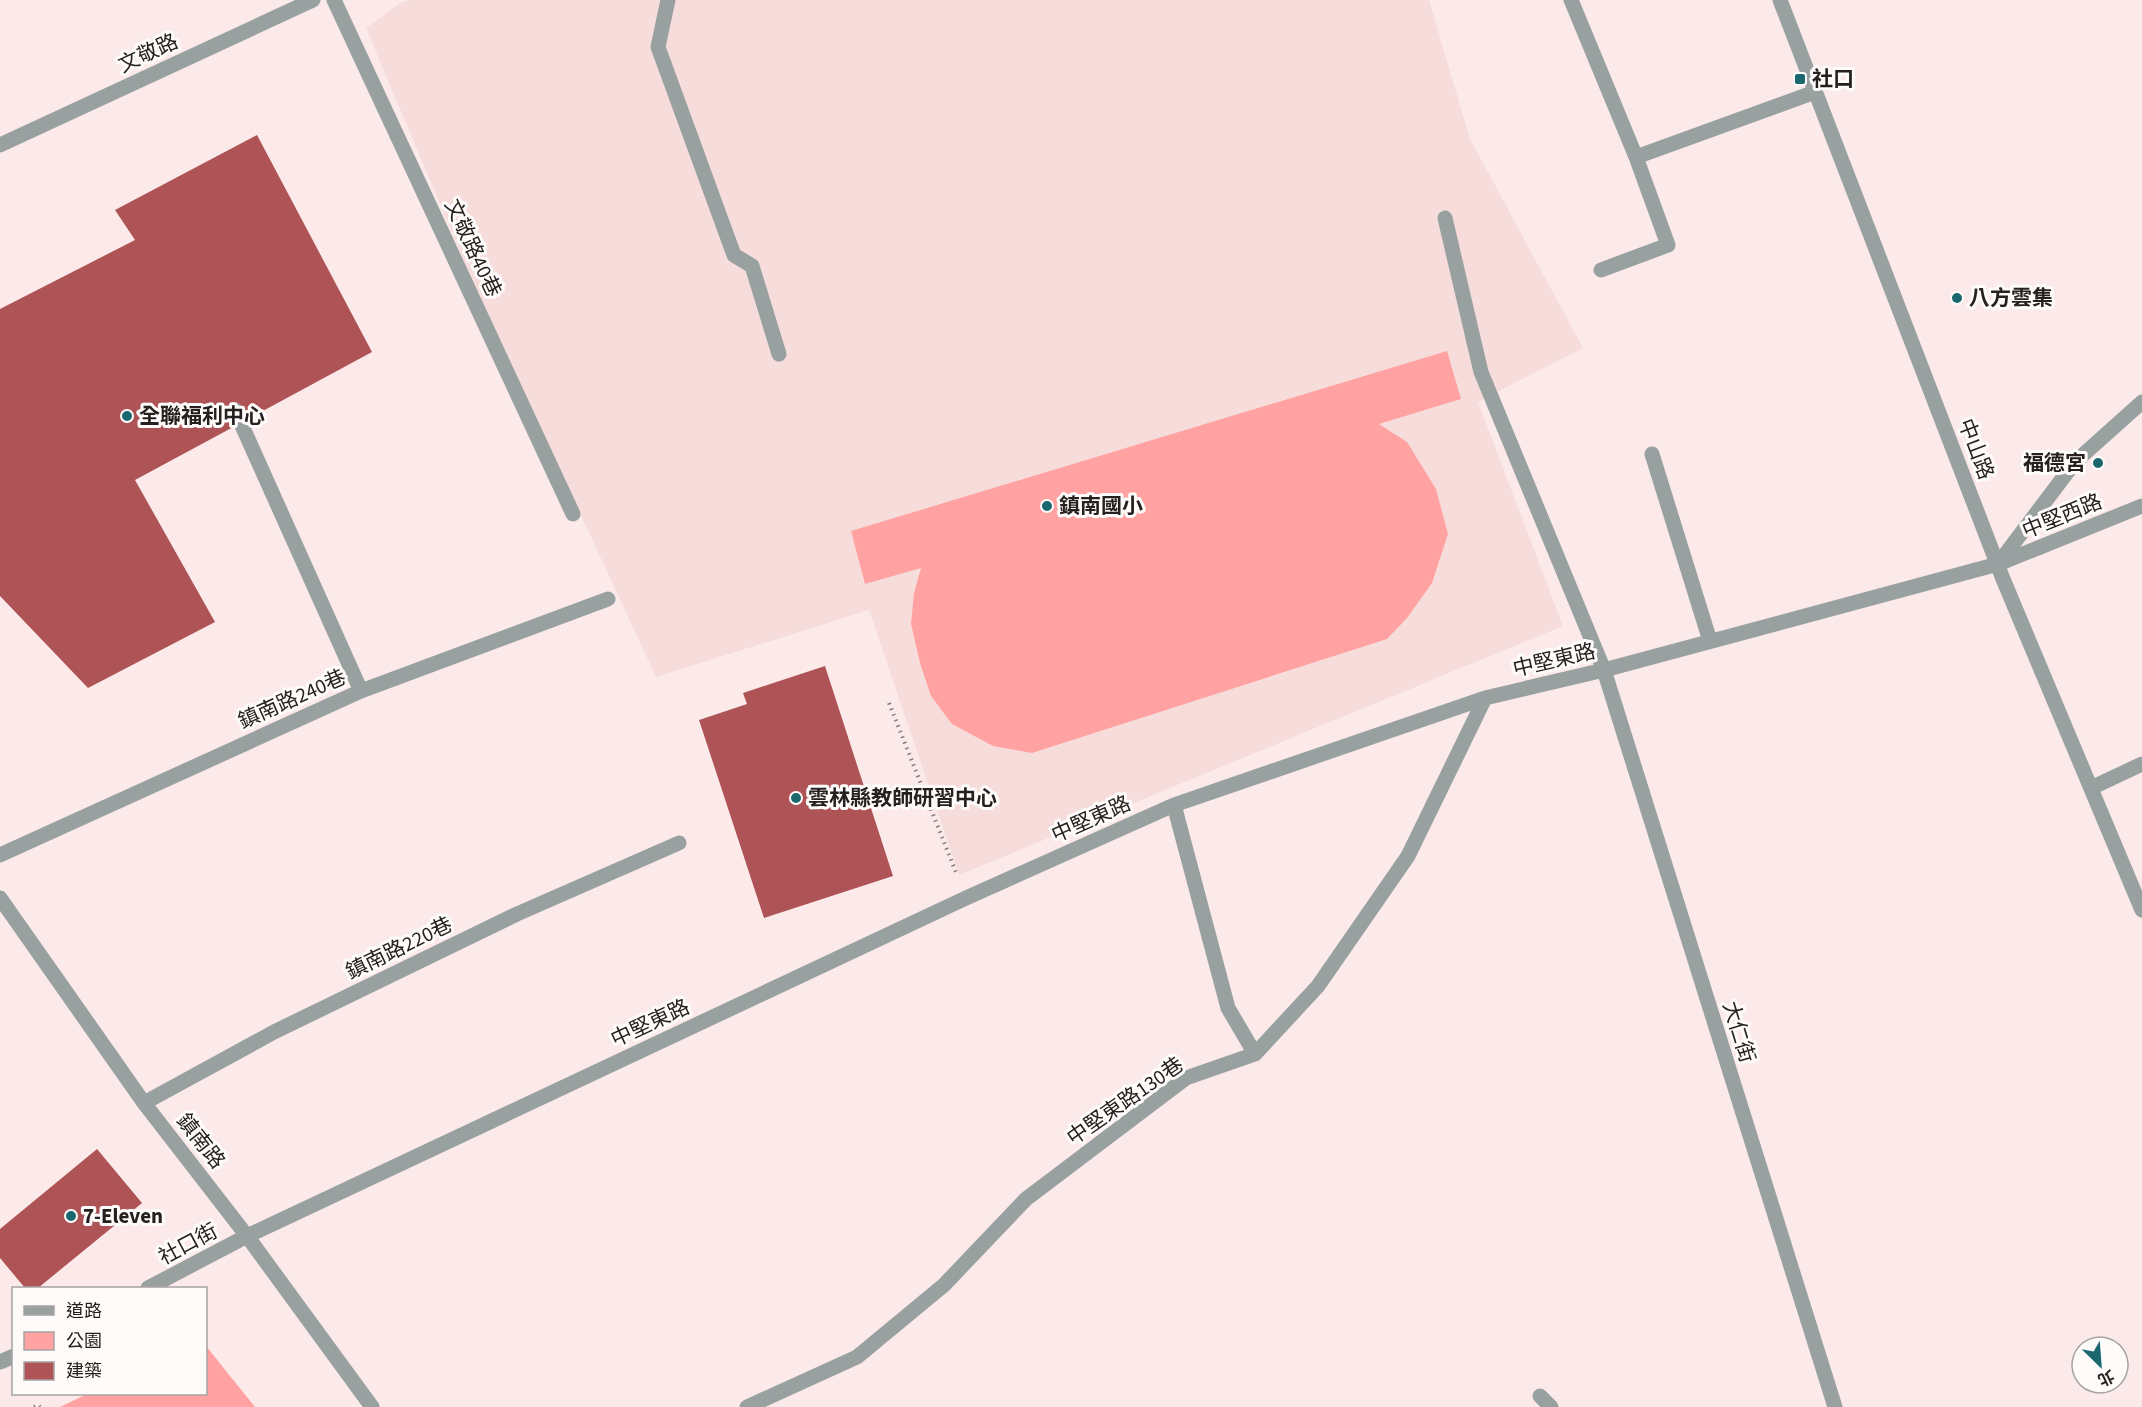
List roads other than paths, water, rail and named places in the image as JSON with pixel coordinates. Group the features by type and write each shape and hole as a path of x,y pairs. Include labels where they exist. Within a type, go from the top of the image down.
{"street":[{"name":"文敬路","path":"0,144 313,0"},
{"name":"文敬路40巷","path":"334,0 573,514"},
{"path":"668,0 657,47 734,255 752,266 779,354"},
{"path":"1571,0 1636,158 1668,245 1600,270"},
{"name":"中山路","path":"1780,0 1998,564 2142,909"},
{"path":"1636,158 1815,92"},
{"name":"大仁街","path":"1445,218 1481,372 1604,670 1834,1407"},
{"path":"1998,564 2075,462 2142,402"},
{"path":"235,410 361,691"},
{"path":"1652,454 1710,641"},
{"name":"中堅西路","path":"1998,564 2142,506"},
{"name":"中堅東路","path":"247,1236 966,898 1174,805 1485,698 1604,670 1998,564"},
{"name":"鎮南路240巷","path":"0,855 361,691 608,599"},
{"name":"中堅東路130巷","path":"747,1407 857,1357 944,1285 1026,1199 1186,1078 1255,1054 1318,986 1408,856 1485,698"},
{"path":"2091,788 2142,764"},
{"path":"1174,805 1228,1008 1255,1054"},
{"name":"鎮南路220巷","path":"144,1103 274,1032 517,914 679,843"},
{"name":"鎮南路","path":"0,898 144,1103 247,1236 372,1407"},
{"name":"社口街","path":"150,1287 247,1236"}],"place":[{"name":"社口","path":"1800,79"},
{"name":"八方雲集","path":"1957,298"},
{"name":"全聯福利中心","path":"127,416"},
{"name":"福德宮","path":"2098,463"},
{"name":"鎮南國小","path":"1047,506"},
{"name":"雲林縣教師研習中心","path":"796,798"},
{"name":"7-Eleven","path":"71,1216"}]}
